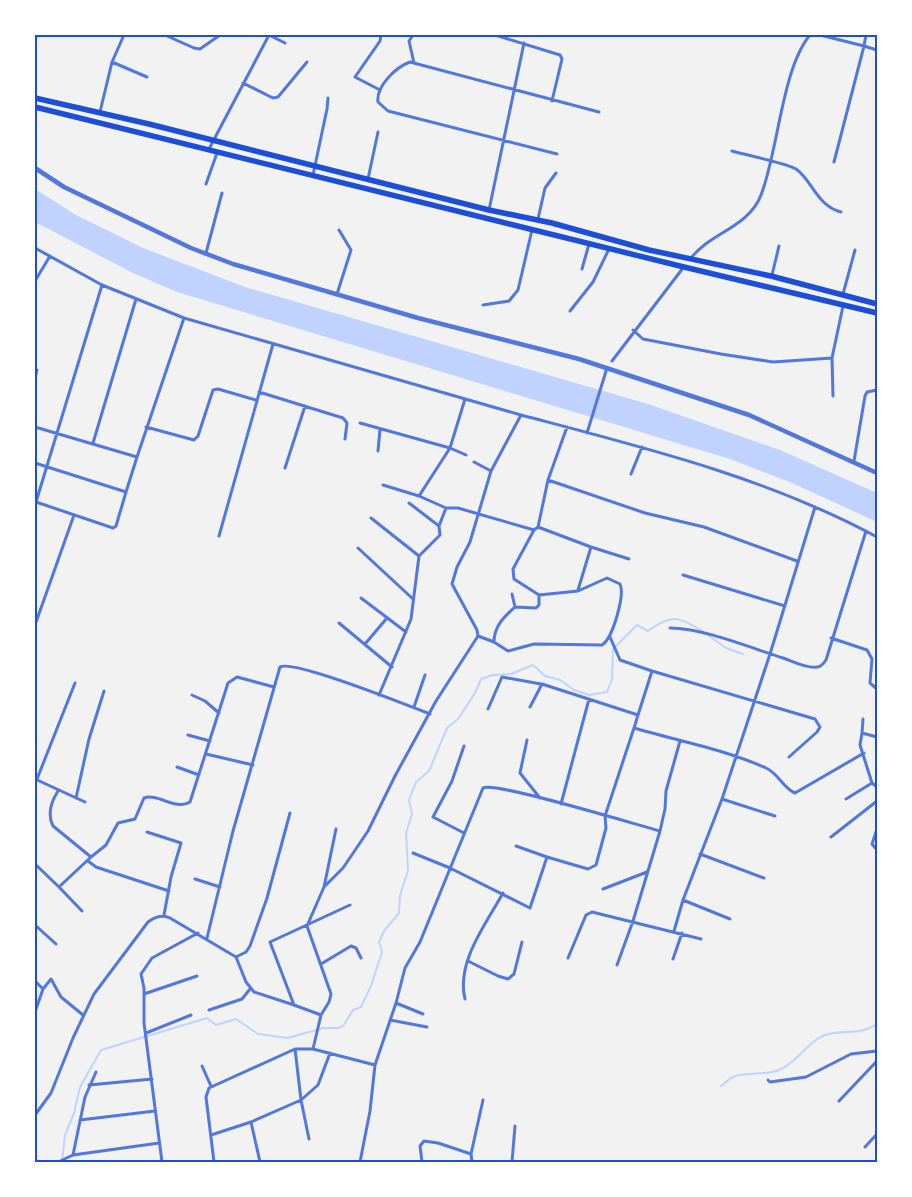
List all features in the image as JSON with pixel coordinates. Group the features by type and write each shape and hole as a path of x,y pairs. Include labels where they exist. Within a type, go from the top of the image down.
{"main road":[{"path":"35,98 100,112 489,210 552,223 629,245 772,276 877,304"},
{"path":"35,107 609,249 877,312"},
{"path":"550,234 552,223"},
{"path":"755,282 758,273"}],"street":[{"path":"35,36 46,35"},
{"path":"100,112 112,62 124,35"},
{"path":"165,35 200,49 220,35"},
{"path":"209,150 212,140 269,35 285,43"},
{"path":"380,90 355,77 380,41 381,35"},
{"path":"413,35 409,41 414,63"},
{"path":"495,35 560,55 562,59 552,101"},
{"path":"691,258 701,247 737,224 753,209 761,196 798,54 810,35"},
{"path":"820,35 877,50"},
{"path":"834,162 866,35"},
{"path":"489,210 524,43"},
{"path":"112,62 147,77"},
{"path":"243,83 272,98 278,97 307,62"},
{"path":"557,154 388,111 378,102 380,90 400,66 414,63 599,112"},
{"path":"313,175 328,98"},
{"path":"368,180 378,132"},
{"path":"732,151 796,169 814,192 832,210 841,212"},
{"path":"206,184 218,152"},
{"path":"35,168 64,187 191,248 233,264 507,342 543,348 607,368 749,415 877,473"},
{"path":"538,220 545,188 556,173"},
{"path":"206,253 222,193"},
{"path":"337,294 351,250 339,230"},
{"path":"483,305 509,301 518,290 532,230"},
{"path":"582,270 590,243"},
{"path":"772,276 779,246"},
{"path":"35,248 102,285 184,318 521,415 642,447 740,478 814,507 877,537"},
{"path":"570,311 596,277 609,249"},
{"path":"843,295 855,250"},
{"path":"35,281 50,256"},
{"path":"612,360 633,330 684,267"},
{"path":"102,285 35,502 114,528 146,427 184,318"},
{"path":"93,443 136,299"},
{"path":"833,396 832,358 843,304"},
{"path":"633,330 643,338 721,354 773,362 832,358"},
{"path":"219,536 273,344"},
{"path":"587,433 602,377 607,368"},
{"path":"35,378 37,370"},
{"path":"146,427 194,440 198,436 213,390 218,389 256,400"},
{"path":"854,461 865,396 868,392 877,390"},
{"path":"259,392 343,418 347,423 345,439"},
{"path":"419,496 450,448 465,399"},
{"path":"285,468 305,406"},
{"path":"324,887 343,868 368,831 395,776 430,714 478,636 477,630 452,584 457,567 470,542 477,513 491,471 521,415"},
{"path":"360,423 450,448 466,455"},
{"path":"35,427 137,457"},
{"path":"478,636 494,642 504,650 511,651 534,644 602,645 610,637 623,595 620,584 614,580 601,579 578,591 539,595 517,582 513,575 518,557 534,530 538,527 548,480 567,427"},
{"path":"378,451 380,429"},
{"path":"631,474 642,447"},
{"path":"474,462 491,471"},
{"path":"35,463 126,492"},
{"path":"548,480 645,513 704,527 797,561"},
{"path":"383,484 419,496 446,508 458,508 534,530"},
{"path":"409,502 439,526"},
{"path":"674,931 683,900 722,799 770,654 814,507"},
{"path":"379,695 406,632 414,600 419,556 440,535 439,526 446,508"},
{"path":"35,625 37,611 74,515"},
{"path":"371,518 419,556"},
{"path":"538,527 629,559"},
{"path":"670,628 716,637 817,668 826,660 831,638 866,531"},
{"path":"578,591 591,547"},
{"path":"358,548 414,600"},
{"path":"683,575 785,606"},
{"path":"512,594 515,607"},
{"path":"515,607 536,608 539,605 539,595"},
{"path":"361,598 406,632"},
{"path":"494,642 496,629 515,607"},
{"path":"365,644 387,618"},
{"path":"339,623 392,667"},
{"path":"610,637 616,655 620,660 754,699 819,722 817,732 789,757"},
{"path":"831,638 867,650 872,659 870,683 877,689"},
{"path":"207,938 233,831 280,667 289,664 430,714"},
{"path":"516,846 588,869 595,867 606,828 605,816 652,670"},
{"path":"414,707 425,675"},
{"path":"59,887 90,857 106,845 118,823 135,819 144,798 154,798 180,805 190,802 228,683 232,679 236,677 274,686"},
{"path":"488,709 502,677 542,684 638,715"},
{"path":"75,683 36,779 58,791 85,802"},
{"path":"530,707 538,687 542,684"},
{"path":"76,798 89,740 104,691"},
{"path":"192,695 205,701 219,713"},
{"path":"560,804 589,699"},
{"path":"863,719 860,743 872,783 877,787"},
{"path":"634,728 735,755 771,770 795,793 864,753"},
{"path":"862,733 877,737"},
{"path":"188,734 210,741"},
{"path":"527,740 520,773 540,798"},
{"path":"617,965 633,921 660,831 665,809 666,791 680,741"},
{"path":"464,746 452,780 433,817 464,833"},
{"path":"206,754 253,765"},
{"path":"177,767 199,775"},
{"path":"846,799 872,783"},
{"path":"360,1162 370,1112 375,1065 396,1003 405,968 420,942 480,792 486,786 540,798 660,831"},
{"path":"58,791 50,810 50,820 54,826 90,857"},
{"path":"722,799 776,816"},
{"path":"830,837 858,817 877,800"},
{"path":"236,957 246,952 250,946 267,898 290,813"},
{"path":"313,1049 321,1015 329,1002 331,994 307,926 324,887 336,829"},
{"path":"877,829 872,844 877,850"},
{"path":"147,832 181,843 170,877 164,915"},
{"path":"412,853 450,868 530,908 547,857"},
{"path":"700,854 764,878"},
{"path":"88,861 96,867 169,891"},
{"path":"35,864 82,911"},
{"path":"602,889 648,872"},
{"path":"195,879 220,887"},
{"path":"465,999 462,988 464,972 503,893"},
{"path":"683,900 730,919"},
{"path":"294,1005 270,942 350,905"},
{"path":"568,958 588,913 595,912 701,939"},
{"path":"164,915 207,938 236,957 250,989 256,993 321,1015"},
{"path":"35,1114 51,1093 83,1014 94,994 148,922 164,915"},
{"path":"35,925 56,944"},
{"path":"162,1162 141,974 152,958 198,934"},
{"path":"673,959 682,934"},
{"path":"468,961 508,979 514,974 522,942"},
{"path":"321,964 351,946 356,948 361,958"},
{"path":"144,994 197,976"},
{"path":"35,1012 43,989 49,980 52,979 60,997 83,1014"},
{"path":"35,981 43,989"},
{"path":"208,1010 242,999 250,989"},
{"path":"396,1003 423,1014"},
{"path":"147,1034 191,1015"},
{"path":"390,1020 427,1027"},
{"path":"214,1162 206,1094 211,1086 295,1049 313,1049 375,1065"},
{"path":"295,1049 301,1100 309,1139"},
{"path":"768,1080 771,1082 804,1078 852,1054 877,1051"},
{"path":"211,1135 251,1122 301,1100 318,1085 330,1053"},
{"path":"839,1101 877,1061"},
{"path":"202,1066 211,1086"},
{"path":"73,1155 89,1085 96,1072"},
{"path":"89,1085 152,1079"},
{"path":"472,1162 471,1154 483,1100"},
{"path":"80,1120 155,1111"},
{"path":"251,1122 260,1162"},
{"path":"512,1162 515,1126"},
{"path":"865,1147 877,1134"},
{"path":"422,1162 420,1146 424,1141 438,1143 471,1154"},
{"path":"58,1162 68,1159 73,1155 159,1143"},
{"path":"35,1161 44,1162"}],"water":[{"path":"35,189 76,215 143,248 245,287 648,404 780,450 877,493 877,522 792,483 730,459 177,292 133,273 35,222"}],"waterway":[{"path":"62,1162 65,1135 74,1113 80,1087 101,1050 207,1018 216,1025 236,1019 258,1034 288,1038 323,1028 343,1026 353,1010 361,1007 371,986 382,952 379,942 384,931 399,913 400,895 408,871 406,833 412,814 409,800 416,782 429,771 447,728 458,719 475,693 481,679 493,675 511,674 533,665 545,676 560,680 574,690 589,695 607,692 612,679 613,649 637,625 648,631 663,622 676,619 682,620 703,632"},
{"path":"709,636 726,648 743,654"},
{"path":"721,1086 738,1075 768,1073 786,1067 809,1045 822,1036 865,1030 877,1024"}]}
